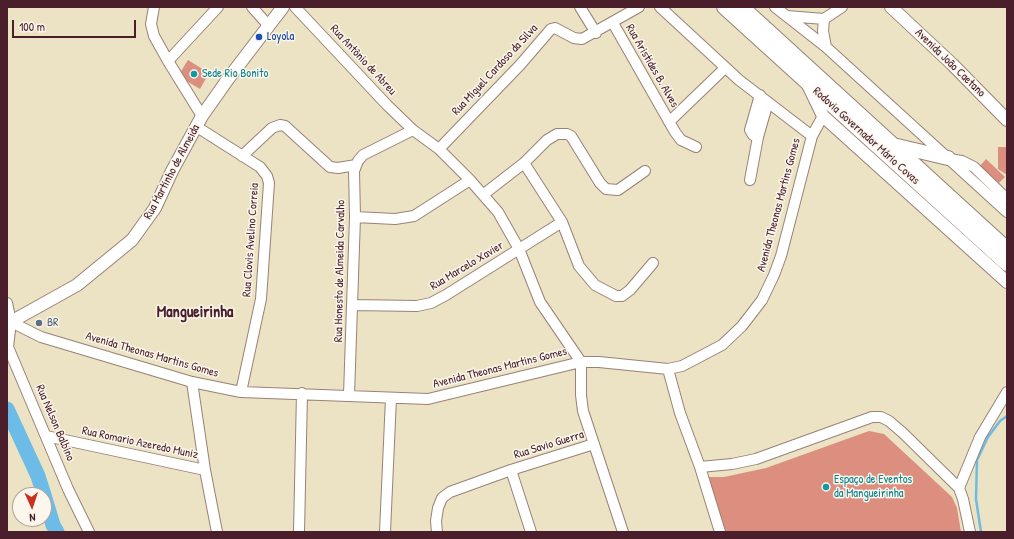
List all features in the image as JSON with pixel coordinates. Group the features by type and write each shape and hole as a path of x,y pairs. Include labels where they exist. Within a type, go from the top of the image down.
{"highway":[{"name":"Rodovia Governador Mário Covas","path":"724,7 1007,264"},
{"name":"Rodovia Governador Mário Covas","path":"742,7 891,145 1007,249"},
{"path":"891,145 948,158"}],"main road":[{"name":"Rua Martinho de Almeida","path":"9,323 78,285 132,240 155,208 172,171 199,122 268,25 283,7"},
{"name":"Avenida João Caetano","path":"895,8 1007,120"},
{"path":"807,82 823,116 1007,282"}],"street":[{"name":"Rua Martinho de Almeida","path":"154,7 151,24 154,36 168,60 199,122"},
{"path":"168,60 218,7"},
{"path":"252,7 268,25"},
{"name":"Rua Antônio de Abreu","path":"295,7 387,105 413,130 439,149 484,194 498,212 519,250 540,302 581,362"},
{"path":"580,7 596,33"},
{"name":"Rua Miguel Cardoso da Silva","path":"439,149 520,65 551,29 555,28 561,30 578,40 596,33 639,7"},
{"path":"660,7 725,68 812,136"},
{"path":"776,7 826,47 1007,212"},
{"path":"788,16 824,19 842,7"},
{"path":"824,19 823,31 826,47"},
{"name":"Rua Aristides B. Alves","path":"613,23 669,122 681,140 696,147"},
{"name":"Rua Aristides B. Alves","path":"669,122 725,68"},
{"path":"750,180 758,137 753,135 750,130 764,98"},
{"name":"Avenida Theonas Martins Gomes","path":"9,323 41,337 192,382 241,392 302,393 428,399 581,362 599,362 668,369 693,362 722,345 742,326 762,300 781,256 812,136 823,116"},
{"name":"Rua Clovis Avelino Correia","path":"199,122 242,156 260,167 267,176 269,184 261,299 241,392"},
{"path":"242,156 272,128 280,125 285,126 330,167 338,168 356,165 358,161 368,152 413,130"},
{"path":"484,194 524,163 547,140 557,134 562,133 571,136 600,183 606,189 618,190 645,172"},
{"path":"948,158 962,161 974,167 1007,199"},
{"path":"524,163 562,222 573,252 588,278 596,285 616,296 626,294 653,263"},
{"name":"Rua Honesto de Almeida Carvalho","path":"349,395 355,217 353,180 356,165"},
{"path":"355,217 395,219 419,214 470,180"},
{"name":"Rua Marcelo Xavier","path":"352,305 417,306 431,303 519,250 562,222"},
{"name":"Rua Nelson Balbino","path":"7,303 9,323 8,347 68,489 89,532"},
{"path":"581,362 582,403 623,532"},
{"path":"668,369 680,413 700,467 720,532"},
{"path":"192,382 205,470 217,532"},
{"path":"959,488 980,437 1007,392"},
{"path":"298,532 302,393"},
{"path":"386,530 390,398"},
{"path":"700,467 732,464 756,459 878,416 889,421 959,488 964,499 970,532"},
{"name":"Rua Romario Azeredo Muniz","path":"46,436 205,470"},
{"name":"Rua Savio Guerra","path":"438,532 436,521 442,498 450,492 511,470 594,444"},
{"path":"511,470 531,532"}],"building":[{"name":"Sede Rio Bonito","path":"188,60 209,73 200,89 178,76"},
{"path":"998,147 1007,147 1007,175 998,169"},
{"path":"986,159 1005,177 997,185 979,167"},
{"name":"Espaço de Eventos da Mangueirinha","path":"869,431 884,434 952,497 957,508 961,532 724,532 707,477 724,477 766,468"}],"waterway":[{"path":"7,409 38,476 41,487"},
{"path":"981,532 976,499 977,460 988,437 1000,421 1007,416"},
{"path":"52,522 57,532"}],"place":[{"name":"Loyola","path":"259,37"},
{"name":"Sede Rio Bonito","path":"194,74"},
{"name":"BR","path":"39,323"},
{"name":"Espaço de Eventos da Mangueirinha","path":"826,487"}],"district":[{"name":"Mangueirinha","path":"195,313"}]}
